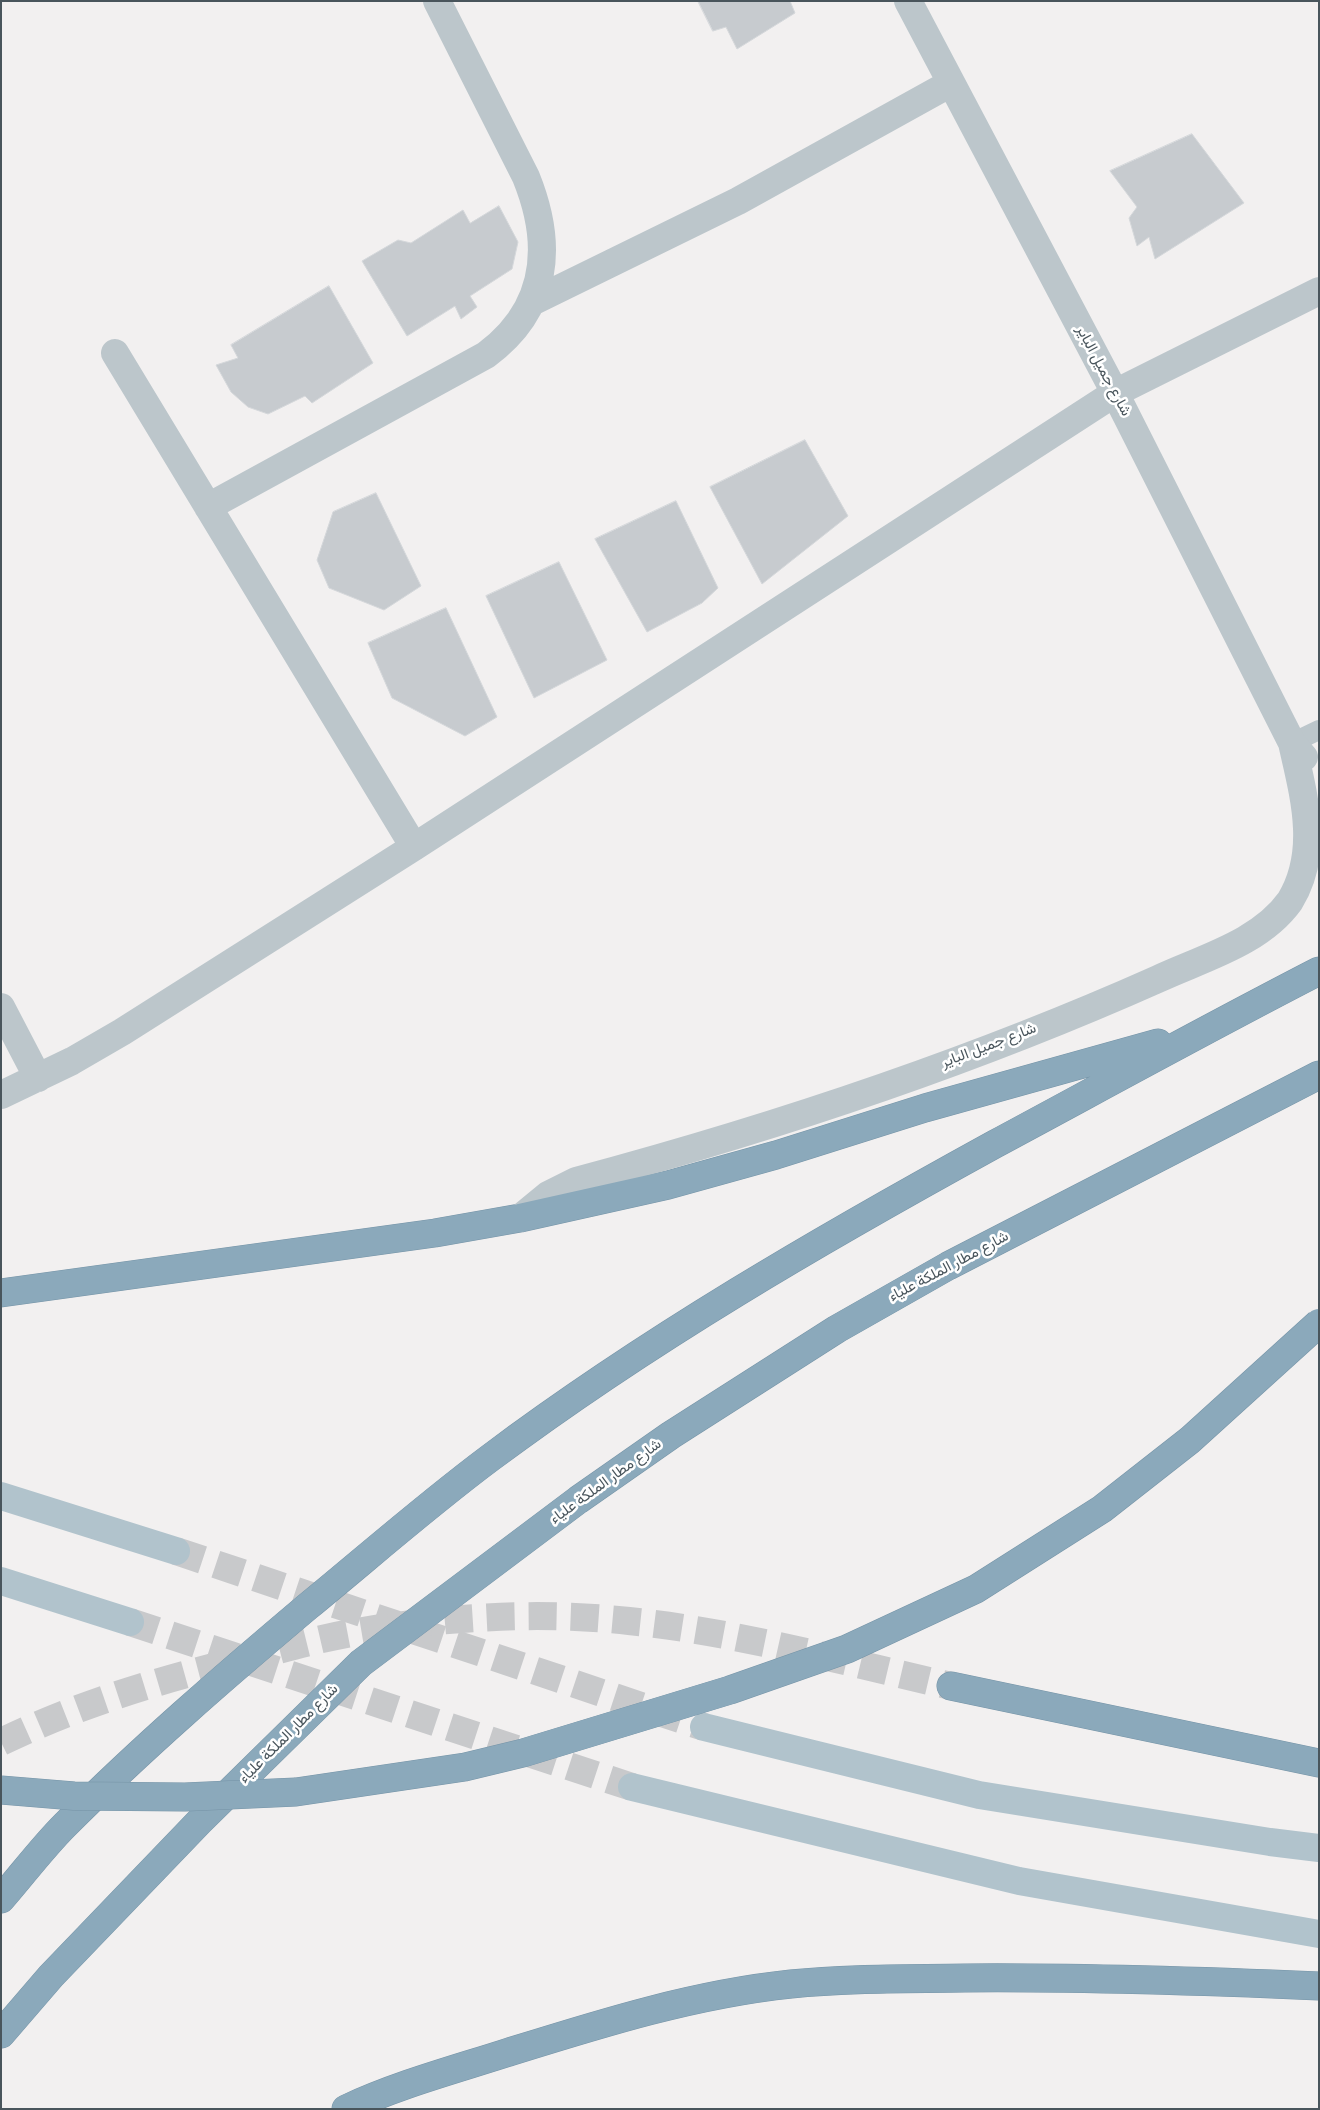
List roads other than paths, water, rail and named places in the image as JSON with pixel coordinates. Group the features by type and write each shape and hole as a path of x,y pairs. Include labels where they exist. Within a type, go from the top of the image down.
{"highway":[{"path":"1,1899 62,1828 148,1745 266,1642 413,1519 491,1457 574,1399 718,1304 875,1210 1203,1031 1319,971"},
{"path":"1,1293 426,1234 520,1218 668,1185 776,1156 925,1108 1203,1031"},
{"name":"شارع مطار الملكة علياء","path":"1,2034 51,1976 199,1822 361,1663 578,1500 671,1435 837,1329 948,1266 1319,1075"},
{"path":"1,1790 102,1796 185,1797 296,1792 465,1767 523,1753 711,1695 847,1649 976,1589 1102,1509 1190,1440 1319,1323"},
{"path":"951,1686 1319,1763"},
{"path":"346,2109 441,2074 568,2034 696,2000 791,1984 875,1979 1038,1978 1180,1980 1319,1986"}],"main road":[{"path":"1,1496 176,1551"},
{"path":"1,1581 130,1622"},
{"path":"704,1726 979,1795 1270,1842 1319,1848"},
{"path":"632,1787 1019,1881 1319,1934"}],"street":[{"path":"208,506 486,356 518,327 532,302 542,263 542,242 534,199 526,177 437,1"},
{"name":"شارع جميل الباير","path":"908,1 1115,394 1292,743 1319,775"},
{"path":"532,302 738,201 951,83"},
{"path":"1,1095 38,1078 122,1032 414,847 1115,394 1319,291"},
{"path":"115,353 414,847"},
{"name":"شارع جميل الباير","path":"520,1218 548,1195 576,1181 770,1123 1001,1042 1116,997 1248,938 1264,928 1291,900 1302,881 1308,860 1311,839 1310,818 1292,743"},
{"path":"1,1007 38,1078"}],"lane":[{"path":"1292,743 1319,730"}],"tunnel":[{"path":"176,1551 704,1727"},
{"path":"1,1742 88,1705 117,1695 294,1646 385,1627 490,1617 560,1616 670,1626 751,1640 951,1686"},
{"path":"130,1622 632,1787"}]}
